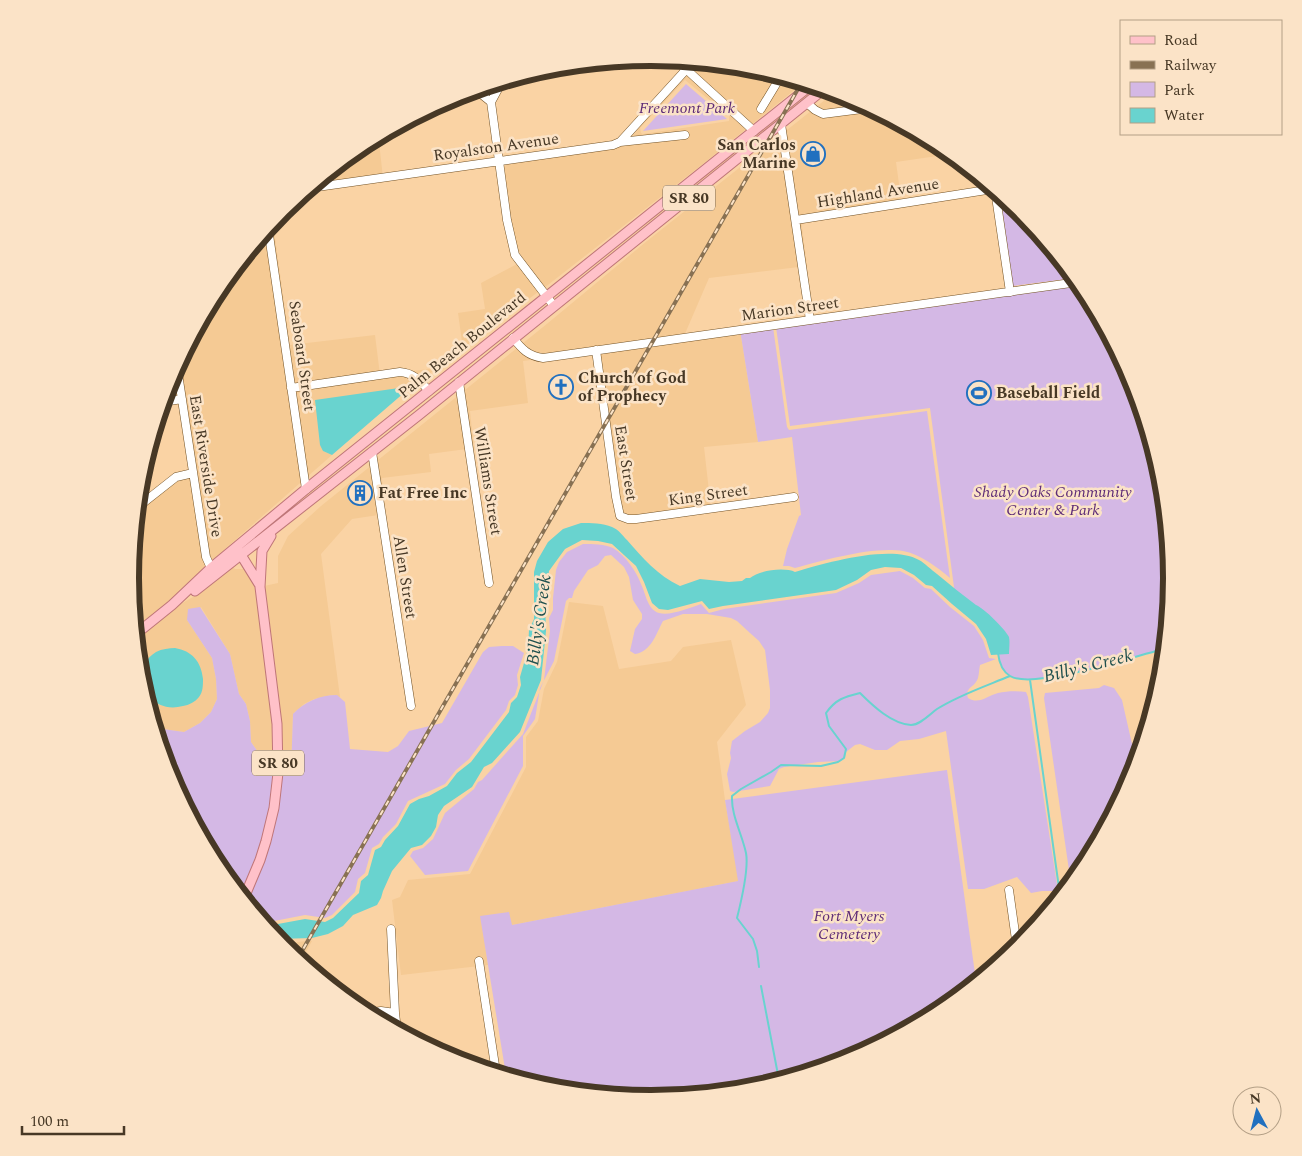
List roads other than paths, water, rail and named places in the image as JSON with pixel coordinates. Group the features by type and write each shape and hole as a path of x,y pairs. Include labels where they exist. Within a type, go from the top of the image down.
{"main road":[{"name":"Palm Beach Boulevard","path":"142,629 175,603 212,568 239,552 306,489 805,90"},
{"path":"807,103 812,92"},
{"name":"Palm Beach Boulevard","path":"281,524 818,94"},
{"path":"695,193 707,177 750,142 754,131"},
{"path":"372,452 372,446 382,429"},
{"path":"175,603 191,594 239,552 281,524"},
{"name":"SR 80","path":"247,892 266,841 274,808 278,773 277,724 260,587 260,569 262,551 265,544 281,524"},
{"path":"239,552 260,587"}],"street":[{"path":"684,67 754,131"},
{"path":"620,142 686,69"},
{"path":"760,109 777,82"},
{"path":"497,90 491,102 498,161 512,246 516,255 554,306"},
{"path":"482,95 491,102"},
{"path":"807,103 822,114 857,110"},
{"path":"781,124 810,320"},
{"name":"Royalston Avenue","path":"322,186 613,145 620,142 685,135"},
{"name":"Highland Avenue","path":"796,220 986,191"},
{"path":"996,200 1010,292"},
{"name":"Seaboard Street","path":"269,237 306,489"},
{"name":"Marion Street","path":"514,338 525,352 543,358 1069,283"},
{"name":"East Street","path":"596,350 616,497 620,516 625,518"},
{"path":"291,388 409,372 429,391"},
{"name":"East Riverside Drive","path":"179,380 206,557 212,568"},
{"name":"Williams Street","path":"459,382 489,583"},
{"path":"171,401 182,399"},
{"name":"Allen Street","path":"372,452 411,706"},
{"path":"146,501 176,477 193,473"},
{"name":"King Street","path":"625,518 645,518 794,498"},
{"path":"1009,890 1016,937"},
{"path":"390,929 396,1022"},
{"path":"479,961 495,1065"},
{"path":"379,1011 395,1013"}],"water":[{"path":"399,388 405,392 332,455 323,451 320,445 315,400"},
{"path":"581,523 601,524 614,528 658,572 680,586 700,579 729,582 742,581 766,571 791,570 795,572 840,560 875,554 907,556 924,563 994,619 1009,637 1009,654 991,655 986,639 976,624 932,586 926,585 914,575 901,568 885,567 871,570 857,580 836,590 709,609 702,601 668,610 659,609 652,603 636,566 612,544 582,540 565,549 549,571 545,602 546,631 541,680 520,732 492,763 484,767 472,787 444,806 438,815 436,827 431,836 422,845 411,848 392,871 377,905 353,915 343,926 328,934 312,938 288,939 275,925 305,919 325,922 333,918 359,893 361,881 368,875 375,850 381,847 398,826 410,804 447,786 457,773 471,762 509,712 511,703 517,697 521,685 520,677 528,649 529,630 534,619 534,572 537,561 548,542 563,529"},
{"path":"165,649 181,649 191,654 198,662 202,673 203,686 200,695 190,704 170,707 155,701 146,661 156,652"}],"waterway":[{"name":"Billy's Creek","path":"998,653 1001,666 1010,676 1022,679 1039,679 1083,671 1157,651"},
{"path":"759,967 753,939 737,918 747,860 733,810 732,796 781,765 821,766 838,762 844,758 846,749 829,726 826,713 833,705 845,697 860,693 890,718 904,724 914,725 954,699 1010,676"},
{"path":"1030,680 1059,887"},
{"path":"761,986 778,1073"}],"railway":[{"path":"302,952 798,88"}],"place":[{"name":"San Carlos Marine","path":"813,154"},
{"name":"Church of God of Prophecy","path":"561,387"},
{"name":"Baseball Field","path":"979,393"},
{"name":"Fat Free Inc","path":"360,493"}],"park label":[{"name":"Freemont Park","path":"687,108"},
{"name":"Shady Oaks Community Center & Park","path":"1053,501"},
{"name":"Fort Myers Cemetery","path":"849,925"}]}
